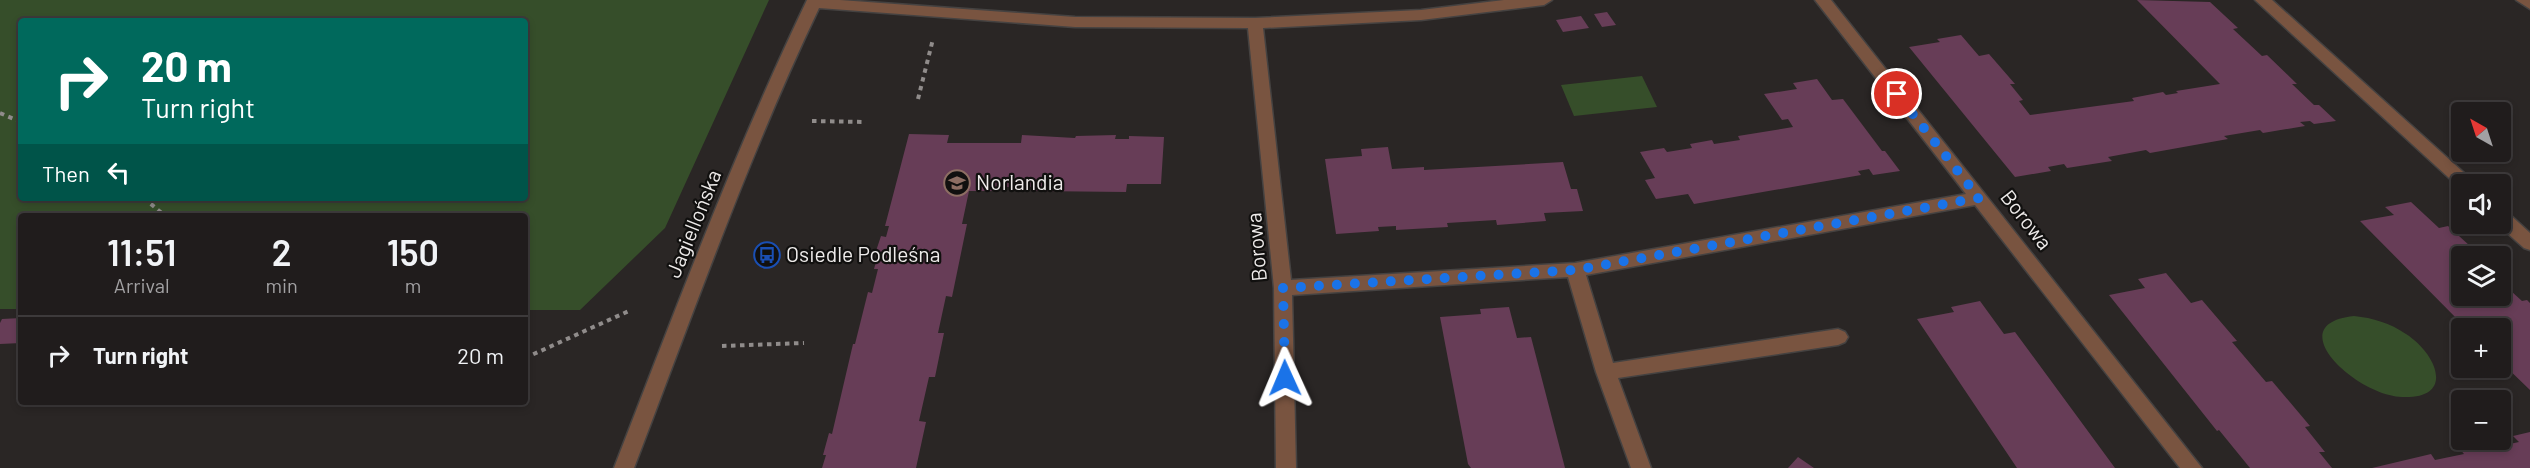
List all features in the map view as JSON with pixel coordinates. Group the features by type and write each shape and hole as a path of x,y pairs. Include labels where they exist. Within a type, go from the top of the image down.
{"street":[{"path":"814,1 1075,22 1255,24 1420,15 1544,0"},
{"name":"Borowa","path":"1823,0 2192,468"},
{"path":"2263,0 2455,174"},
{"path":"2524,0 2530,4"},
{"name":"Jagiellońska","path":"624,468 712,239 814,1"},
{"name":"Borowa","path":"1255,24 1283,288 1286,468"},
{"path":"1283,288 1575,270 1979,198"},
{"path":"2511,226 2530,243"},
{"path":"1575,270 1606,372 1641,468"},
{"path":"1606,372 1838,337"}],"path":[{"path":"918,99 933,38"},
{"path":"0,113 18,121"},
{"path":"812,121 866,122"},
{"path":"148,201 162,213"},
{"path":"528,357 632,310"},
{"path":"722,346 804,343"}],"green space":[{"path":"0,0 769,0 665,228 580,310 528,310 528,213 18,213 18,309 0,309"},
{"path":"1642,76 1657,107 1574,116 1561,85"},
{"path":"2354,316 2388,324 2417,343 2433,363 2436,374 2435,383 2430,391 2419,396 2402,397 2384,394 2347,373 2333,359 2324,345 2323,332 2332,322"}],"building":[{"path":"2137,0 2210,2 2238,28 2233,29 2262,56 2267,55 2297,84 2292,84 2314,105 2319,105 2336,121 2314,124 2310,121 2300,122 2305,126 2263,133 2260,130 2224,136 2228,139 2150,153 2146,150 2108,157 2112,161 2067,168 2064,164 2048,167 2051,171 2015,177 1909,47 1940,42 1937,39 1961,35 1979,56 1989,54 2015,84 2010,84 2023,100 2019,101 2030,115 2134,101 2132,98 2163,92 2166,95 2178,93 2176,91 2220,84"},
{"path":"1607,12 1616,25 1602,27 1594,14"},
{"path":"1581,16 1589,28 1563,32 1556,20"},
{"path":"1817,79 1832,100 1843,99 1900,171 1873,175 1869,169 1858,171 1861,175 1694,204 1688,194 1656,199 1645,180 1655,178 1640,152 1664,148 1667,152 1692,148 1690,144 1712,140 1714,144 1740,140 1738,136 1793,127 1788,119 1782,120 1764,94 1797,89 1793,83"},
{"path":"909,134 949,135 947,143 1021,143 1022,135 1075,138 1076,136 1116,135 1115,139 1129,139 1129,136 1164,137 1161,184 1127,184 1126,192 1035,191 1036,187 992,187 992,191 969,191 962,224 967,224 952,297 946,296 938,333 944,333 935,377 929,377 919,421 926,422 916,468 822,468 826,455 823,455 829,433 832,434 853,344 855,344 868,292 872,293 878,269 874,269 879,251 876,251 881,236 886,237 889,226 885,226"},
{"path":"1388,147 1392,169 1424,167 1424,170 1563,162 1571,189 1577,189 1583,211 1544,213 1546,221 1497,225 1496,220 1447,223 1448,227 1396,230 1396,226 1378,227 1379,231 1336,234 1325,159 1362,156 1361,149"},
{"path":"2411,202 2439,228 2448,226 2451,229 2451,234 2457,234 2470,246 2451,246 2451,306 2511,306 2511,291 2522,301 2527,300 2530,303 2530,390 2511,372 2511,318 2456,318 2360,221 2394,215 2385,207"},
{"path":"2166,273 2191,303 2202,300 2237,341 2232,342 2266,382 2272,381 2310,426 2305,427 2325,452 2319,452 2332,468 2250,468 2219,430 2217,431 2109,295 2145,288 2138,279"},
{"path":"1980,301 2004,334 2015,332 2115,468 2017,468 1917,319 1954,312 1951,307"},
{"path":"1509,307 1517,338 1531,337 1565,468 1471,468 1468,464 1440,317 1481,314 1480,309"},
{"path":"18,318 18,343 0,344 2,319"},
{"path":"2530,432 2530,468 2372,468 2431,454 2435,460 2464,454 2461,450 2511,450 2511,444 2519,442 2513,436"},
{"path":"1798,457 1814,468 1788,468"}],"place":[{"name":"Norlandia","path":"957,183"},
{"name":"Osiedle Podleśna","path":"767,255"}],"route":[{"path":"1285,378 1283,288 1575,270 1979,198 1897,94"}]}
